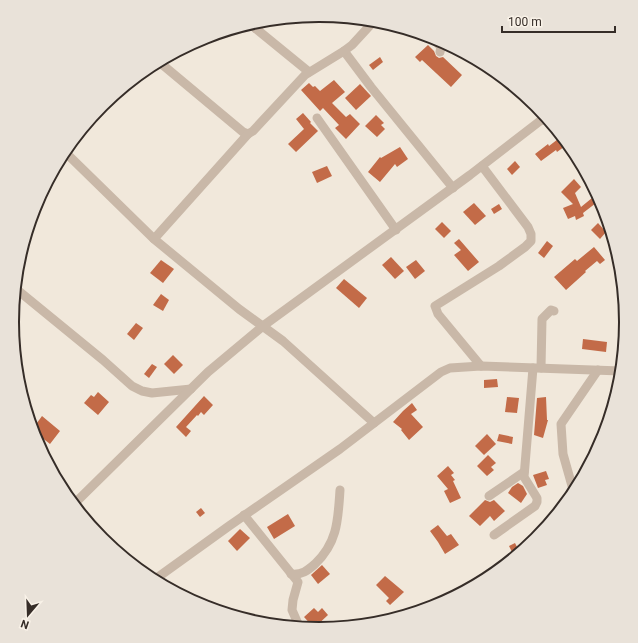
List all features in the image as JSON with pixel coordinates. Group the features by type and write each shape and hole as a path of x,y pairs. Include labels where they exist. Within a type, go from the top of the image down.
{"street":[{"path":"154,239 248,134 253,131 309,72 344,52 370,26"},
{"path":"256,28 309,72"},
{"path":"440,52 441,47"},
{"path":"344,52 453,188"},
{"path":"163,65 243,132 248,134"},
{"path":"317,118 396,230"},
{"path":"78,500 208,372 263,326 453,188 542,120"},
{"path":"69,156 154,239 222,295 283,341 374,423"},
{"path":"481,366 438,314 435,306 499,266 526,247 531,241 531,234 528,227 482,166"},
{"path":"21,293 103,360 132,386 142,391 152,393 191,389"},
{"path":"494,535 536,506 538,502 537,498 526,482 524,472 542,319 551,310 554,311"},
{"path":"160,576 244,515 340,449 441,372 455,368 481,366 614,371"},
{"path":"571,483 563,454 562,424 598,370"},
{"path":"489,496 524,472"},
{"path":"291,574 306,572 321,558 331,545 339,512 340,490"},
{"path":"244,515 298,582 292,610 297,621"}],"building":[{"path":"428,45 434,51 436,56 439,58 443,57 462,75 451,87 422,60 420,62 415,57"},
{"path":"380,57 383,62 373,70 369,65"},
{"path":"334,80 345,92 332,103 346,117 350,114 360,124 346,139 335,128 339,125 323,108 320,111 301,90 309,83 320,91"},
{"path":"360,84 371,96 356,110 345,98"},
{"path":"303,113 318,131 296,152 288,144 304,129 296,119"},
{"path":"376,115 384,123 381,125 385,129 377,137 365,126"},
{"path":"557,140 563,148 557,152 556,150 541,161 535,154 548,144 549,146"},
{"path":"400,147 408,159 397,167 395,164 380,182 368,172 380,157 381,158"},
{"path":"515,161 520,167 512,175 507,169"},
{"path":"327,166 332,176 317,183 312,172"},
{"path":"574,179 581,187 575,193 581,207 592,198 595,204 583,213 584,216 576,220 575,216 568,219 563,208 573,204 561,192"},
{"path":"474,203 486,216 475,225 463,212"},
{"path":"499,204 502,209 494,214 491,209"},
{"path":"442,222 451,231 444,238 435,229"},
{"path":"598,223 605,233 600,239 591,230"},
{"path":"459,239 479,262 468,271 454,255 461,250 454,243"},
{"path":"547,241 553,246 544,258 538,253"},
{"path":"594,247 605,260 600,264 597,261 566,290 554,277 575,259 577,261"},
{"path":"391,257 404,271 395,279 382,265"},
{"path":"161,260 174,269 163,283 150,273"},
{"path":"416,260 425,271 415,279 406,267"},
{"path":"344,279 367,298 359,308 336,288"},
{"path":"161,294 169,300 163,311 153,305"},
{"path":"136,323 143,328 134,340 127,334"},
{"path":"583,339 607,342 606,352 582,349"},
{"path":"173,355 183,365 174,374 164,364"},
{"path":"152,364 157,367 149,378 144,374"},
{"path":"497,379 498,387 484,388 484,380"},
{"path":"98,392 109,402 98,415 84,403 91,395 94,397"},
{"path":"204,396 213,405 204,415 201,412 198,416 197,415 186,427 191,431 186,437 176,427"},
{"path":"507,397 519,398 517,413 505,412"},
{"path":"546,397 548,420 543,438 534,435 537,398"},
{"path":"412,403 417,410 411,414 423,427 409,440 401,430 402,429 393,422"},
{"path":"42,416 60,431 50,444 43,439 37,423"},
{"path":"487,434 496,444 484,455 475,446"},
{"path":"499,434 513,437 512,444 497,441"},
{"path":"488,455 496,463 491,467 494,470 487,476 477,466"},
{"path":"448,466 454,473 451,475 455,480 453,481 461,498 450,503 444,491 448,489 437,476"},
{"path":"546,471 549,479 545,480 547,485 538,488 533,475"},
{"path":"518,483 523,486 527,494 521,503 508,493 512,487"},
{"path":"485,500 490,502 494,500 505,511 494,521 490,516 480,526 469,516"},
{"path":"201,508 205,513 200,517 196,512"},
{"path":"288,514 295,526 274,539 267,527"},
{"path":"438,525 447,536 451,534 459,545 445,554 430,531"},
{"path":"240,529 250,538 237,551 228,541"},
{"path":"515,543 517,547 512,552 509,546"},
{"path":"322,565 330,574 318,584 311,575"},
{"path":"385,576 404,592 390,605 386,601 389,598 376,585"},
{"path":"314,608 318,612 322,608 328,615 321,622 308,621 304,617"}]}
